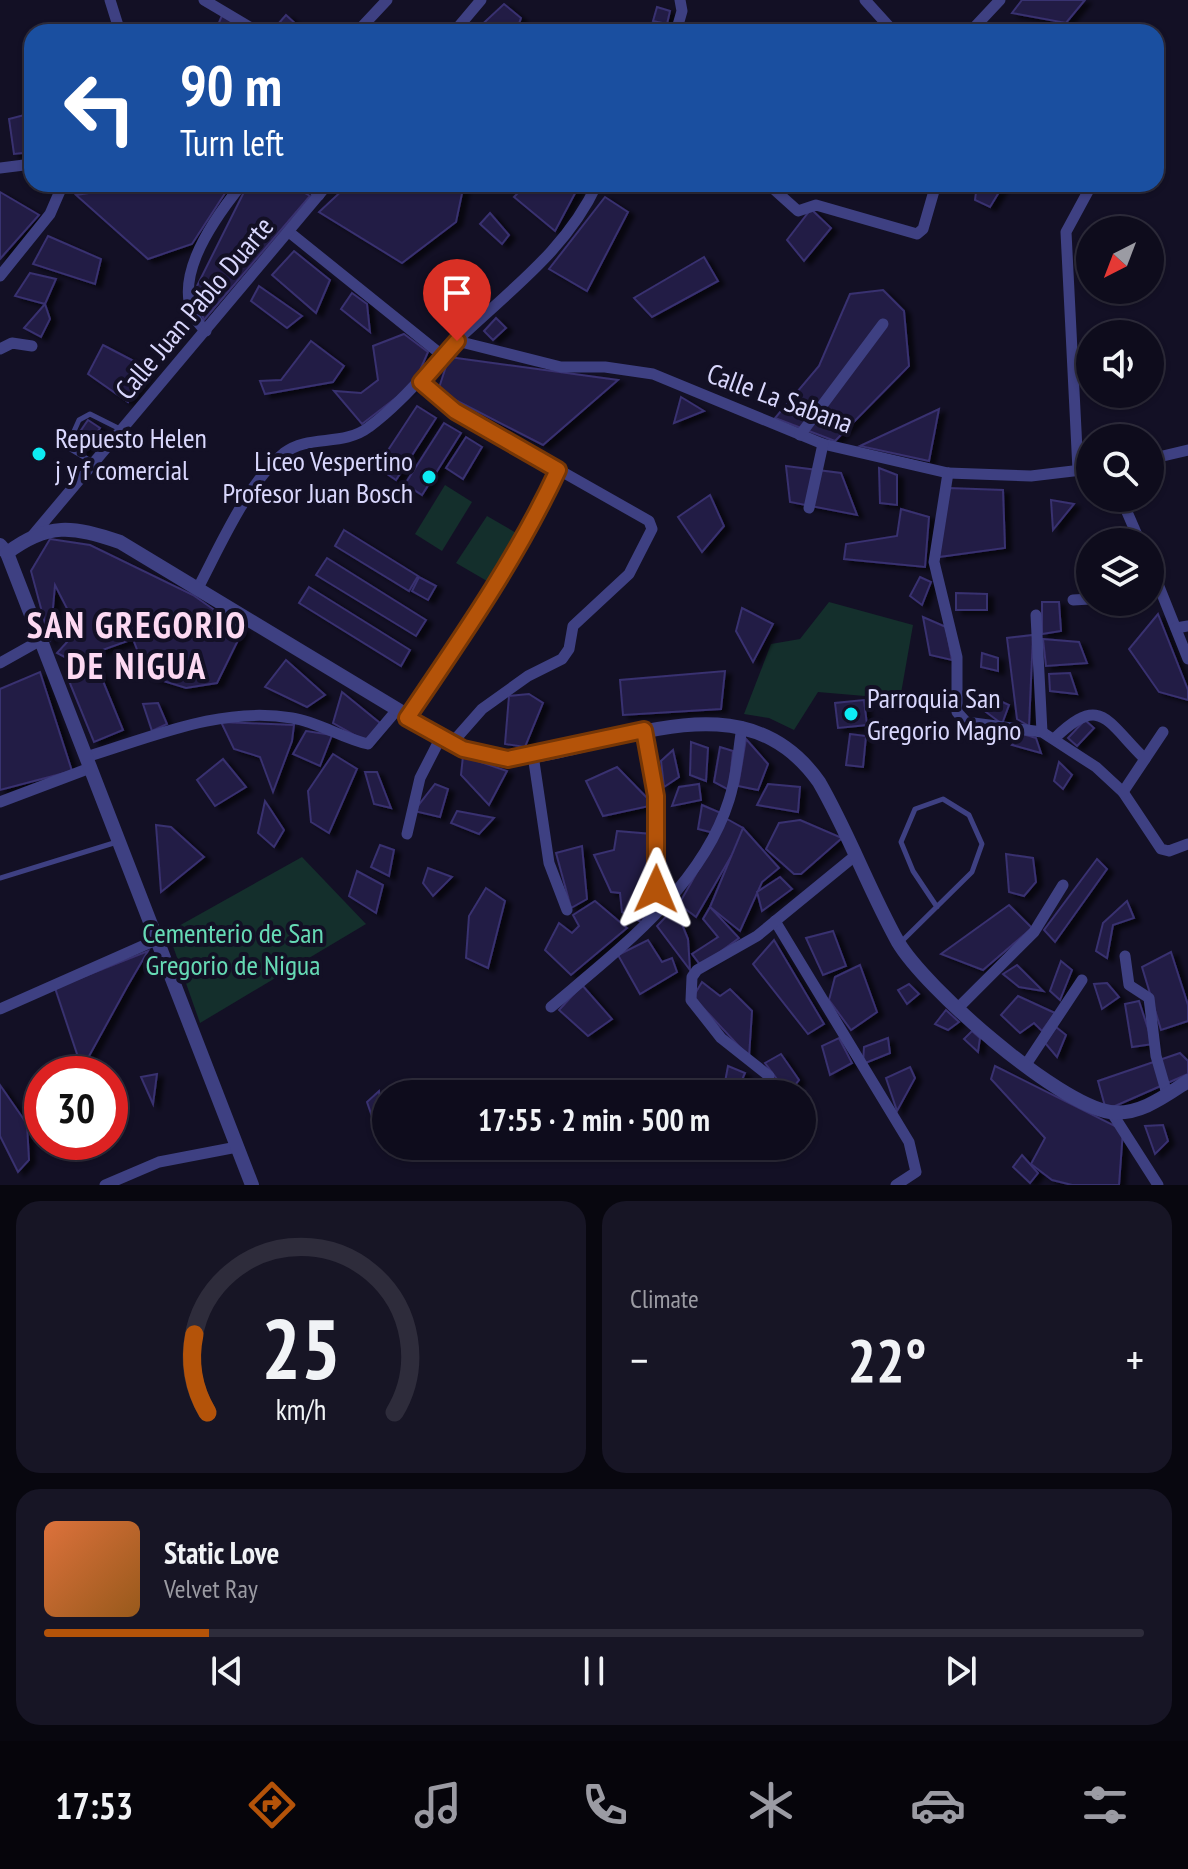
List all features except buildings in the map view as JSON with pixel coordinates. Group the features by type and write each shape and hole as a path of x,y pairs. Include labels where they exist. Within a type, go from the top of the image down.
{"street":[{"path":"110,0 118,24"},
{"path":"204,0 244,24"},
{"path":"364,24 387,0"},
{"path":"461,24 481,0"},
{"path":"678,24 682,11 680,0"},
{"path":"865,0 887,24"},
{"path":"978,24 1000,0"},
{"path":"0,168 24,165"},
{"path":"0,276 50,214 60,192"},
{"path":"206,331 192,315 188,302 194,269 202,237 236,192"},
{"path":"316,192 319,195"},
{"name":"Calle Juan Pablo Duarte","path":"33,535 321,192"},
{"path":"199,586 236,515 284,453 306,443 354,437 421,382 457,341 514,291 562,241 592,192"},
{"path":"777,192 798,211 816,205 921,232 934,192"},
{"path":"1081,424 1066,232 1088,192"},
{"path":"289,232 443,356"},
{"path":"800,435 883,324"},
{"name":"Calle La Sabana","path":"457,341 561,367 605,367 653,374 823,444 948,473 1031,476 1076,470"},
{"path":"0,349 12,343 32,346"},
{"path":"407,834 420,778 447,740 488,704 528,676 562,659 569,649 573,626 629,574 652,529 649,521 455,411 421,382"},
{"path":"809,508 823,444"},
{"path":"1164,456 1188,450"},
{"path":"0,802 88,763 219,717 294,718 368,744 402,714 491,595 532,526 558,470"},
{"path":"948,473 934,562 957,657 957,712 966,722 1042,732 1096,767 1123,792 1161,849 1169,851 1188,844"},
{"path":"252,1185 4,549 33,535 57,529 87,530 120,542 199,586 463,749 508,759 644,730 728,723 775,739 808,765 829,800 900,944 926,977 1050,1087 1083,1104 1112,1113 1143,1108 1188,1081"},
{"path":"1164,603 1182,627 1188,659"},
{"path":"1036,615 1042,732"},
{"path":"0,663 41,640"},
{"path":"1054,739 1076,717 1091,713 1101,716 1145,759"},
{"path":"551,1007 677,891 721,822 730,798 742,727"},
{"path":"644,730 656,796 656,912"},
{"path":"1123,792 1163,732"},
{"path":"533,755 549,863 567,910"},
{"path":"769,1076 721,1038 691,1000 690,987 697,970 757,936 856,855"},
{"path":"959,1007 1034,932 1063,885"},
{"path":"775,921 909,1142 916,1172 896,1185"},
{"path":"0,1009 156,940"},
{"path":"1125,956 1129,985 1149,998 1156,1056 1167,1094"},
{"path":"1025,1066 1082,980"},
{"path":"1112,1113 1158,1185"},
{"path":"105,1185 159,1162 237,1147"}],"lane":[{"path":"95,463 67,447 79,420 90,414 123,431"},
{"path":"900,944 937,907 972,872 982,844 969,815 943,799 915,809 901,842 913,871 937,907"},
{"path":"0,878 119,841"}],"green space":[{"path":"445,485 472,502 442,551 415,534"},
{"path":"487,516 518,534 487,581 456,563"},
{"path":"829,602 913,625 900,699 818,692 794,730 769,718 744,714 771,644 800,639"},
{"name":"Cementerio de San Gregorio de Nigua","path":"302,857 366,924 200,1023 168,932"}],"place":[{"name":"Repuesto Helen j y f comercial","path":"39,454"},
{"name":"Liceo Vespertino Profesor Juan Bosch","path":"429,477"},
{"name":"Parroquia San Gregorio Magno","path":"851,714"}],"district":[{"name":"SAN GREGORIO DE NIGUA","path":"137,646"}],"route":[{"path":"457,341 421,382 455,411 558,470 532,526 491,595 407,718 463,749 508,759 558,751 644,730 656,796 656,889"}]}
